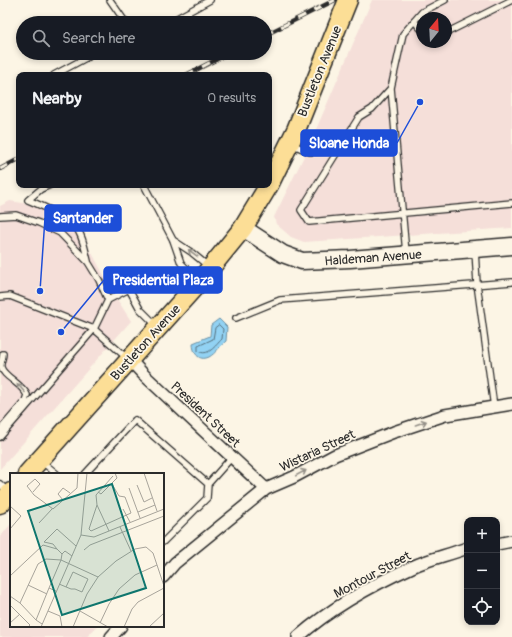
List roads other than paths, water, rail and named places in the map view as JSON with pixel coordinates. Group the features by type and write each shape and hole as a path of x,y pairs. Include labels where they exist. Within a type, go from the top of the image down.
{"main road":[{"name":"Bustleton Avenue","path":"272,179 292,137 348,0"},
{"name":"Bustleton Avenue","path":"28,473 211,268 243,228 267,188"},
{"name":"Haldeman Avenue","path":"243,228 283,254 302,261 350,259 512,246"}],"street":[{"name":"President Street","path":"129,359 266,489"},
{"name":"Wistaria Street","path":"164,576 175,563 266,489 294,477 335,455 394,432 445,415 512,404"},
{"path":"500,544 512,542"},
{"name":"Montour Street","path":"298,637 316,621 369,589 413,567 464,549"},
{"path":"111,637 120,627"}],"lane":[{"path":"110,0 121,16"},
{"path":"180,16 209,0"},
{"path":"406,255 390,88 403,34 422,12 446,0"},
{"path":"452,30 512,1"},
{"path":"60,72 82,60"},
{"path":"390,88 372,109 359,117 301,210 309,222 512,203"},
{"path":"292,137 310,152 337,151"},
{"path":"292,137 310,137 325,151"},
{"path":"43,188 28,200 46,207 75,226 81,238 88,262"},
{"path":"146,188 173,240 181,263 199,282"},
{"path":"0,216 16,215 39,223 60,233 88,262 99,280 108,300"},
{"path":"173,240 192,252 211,268"},
{"path":"475,250 477,284 494,407"},
{"path":"236,318 280,300 512,282"},
{"path":"0,437 94,329 108,300 128,289 140,309 158,327"},
{"path":"0,297 10,296 94,329 129,359"},
{"path":"0,430 25,401 27,395 24,390 3,371 1,366 3,354"},
{"path":"86,473 136,420 208,484"},
{"path":"164,541 207,498 208,484 232,457"},
{"path":"39,460 56,473"}],"water":[{"path":"219,319 227,327 226,341 209,357 199,357 195,353 193,343 210,336 211,325"}],"railway":[{"path":"272,32 335,0"},
{"path":"192,72 215,60"},
{"path":"0,169 16,161"}],"place":[{"name":"Sloane Honda","path":"420,102"},
{"name":"Santander","path":"40,291"},
{"name":"Presidential Plaza","path":"61,332"}]}
